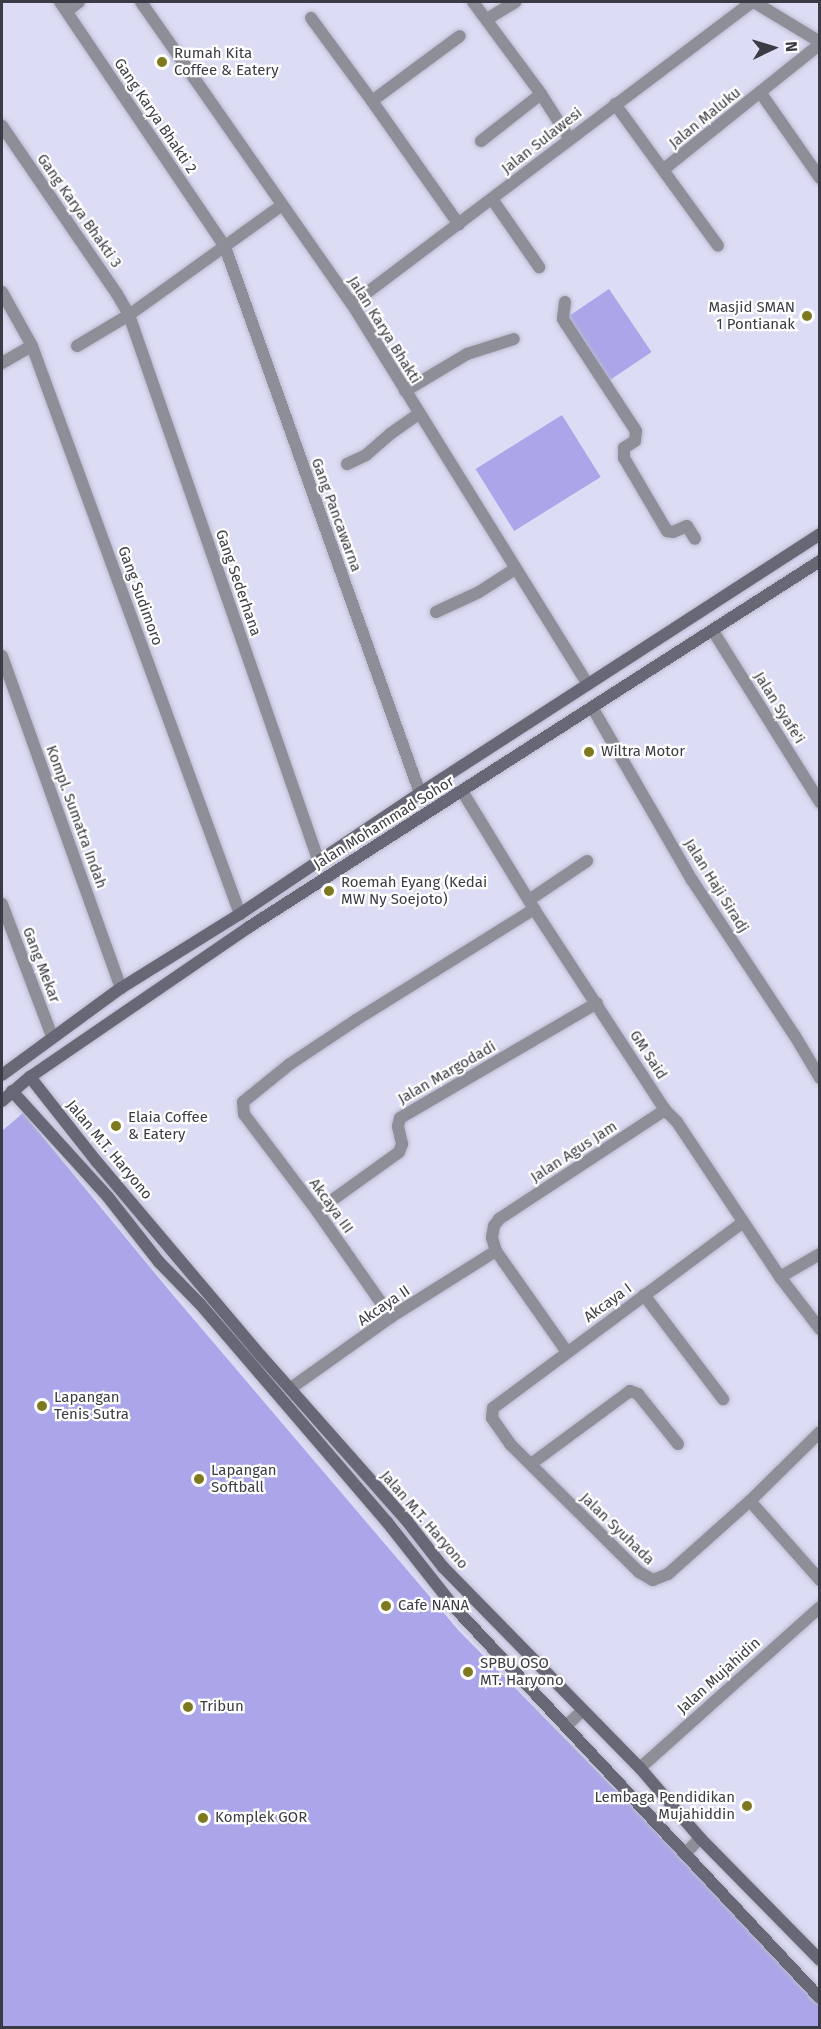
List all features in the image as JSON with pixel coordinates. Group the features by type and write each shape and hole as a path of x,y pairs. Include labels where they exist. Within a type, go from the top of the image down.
{"street":[{"path":"63,6 79,2"},
{"name":"Jalan Karya Bhakti","path":"141,2 352,304 588,684"},
{"path":"473,2 541,94 569,138"},
{"path":"487,19 515,2"},
{"path":"753,2 819,43"},
{"name":"Jalan Sulawesi","path":"352,304 459,225 569,138 753,2"},
{"name":"Gang Karya Bhakti 2","path":"63,6 225,247"},
{"path":"311,18 372,100 459,225"},
{"path":"372,100 460,36"},
{"name":"Jalan Maluku","path":"664,169 819,43"},
{"path":"760,92 819,178"},
{"path":"481,141 541,94"},
{"path":"615,104 718,246"},
{"name":"Gang Karya Bhakti 3","path":"2,126 129,315"},
{"path":"492,199 539,267"},
{"path":"78,346 129,315 282,205"},
{"name":"Gang Pancawarna","path":"225,247 420,793"},
{"name":"Gang Sudimoro","path":"2,292 32,346 240,914"},
{"path":"565,302 563,319 636,431 635,441 624,448 624,458 667,531 673,532 687,526 695,539"},
{"name":"Gang Sederhana","path":"129,315 319,862"},
{"path":"405,391 467,354 514,339"},
{"path":"2,363 32,346"},
{"path":"347,464 366,455 390,434 419,414"},
{"name":"Jalan Mohammad Sohor","path":"2,1075 52,1036 121,988 240,914 420,793 819,534"},
{"name":"Jalan Mohammad Sohor","path":"2,1101 30,1077 187,968 819,561"},
{"path":"777,562 790,581"},
{"path":"436,612 479,591 515,569"},
{"name":"Jalan Syafe'i","path":"713,631 819,802"},
{"name":"Kompl. Sumatra Indah","path":"2,656 121,988"},
{"name":"Jalan Haji Siradj","path":"592,707 692,880 795,1036 819,1078"},
{"path":"509,735 523,752"},
{"name":"GM Said","path":"462,791 532,904 666,1110 677,1122 780,1277 819,1329"},
{"path":"532,904 587,861"},
{"name":"Gang Mekar","path":"2,904 52,1036"},
{"name":"Akcaya III","path":"391,1317 317,1211 243,1114 243,1102 290,1064 532,904"},
{"path":"176,952 187,968"},
{"name":"Jalan Margodadi","path":"317,1211 399,1152 402,1144 398,1126 400,1118 597,1003"},
{"name":"Jalan M.T. Haryono","path":"30,1077 97,1162 443,1567 640,1768 700,1838 819,1960"},
{"path":"12,1091 83,1170 159,1262 200,1304 387,1522 455,1608 819,1998"},
{"name":"Jalan Agus Jam","path":"496,1251 492,1238 499,1219 666,1110"},
{"path":"83,1170 97,1162"},
{"name":"Akcaya I","path":"493,1408 742,1222"},
{"path":"496,1251 567,1352"},
{"name":"Akcaya II","path":"291,1388 391,1317 496,1251"},
{"path":"780,1277 819,1254"},
{"path":"200,1304 211,1294"},
{"path":"644,1296 723,1399"},
{"path":"531,1464 630,1391 638,1394 678,1444"},
{"name":"Jalan Syuhada","path":"493,1408 491,1414 498,1428 531,1464 649,1580 657,1580 668,1574 750,1501 819,1432"},
{"path":"341,1471 352,1460"},
{"path":"750,1501 819,1580"},
{"name":"Jalan Mujahidin","path":"640,1768 819,1607"},
{"path":"566,1726 582,1711"},
{"path":"685,1854 700,1838"}],"shaded area":[{"path":"609,289 651,352 609,381 567,318"},
{"path":"562,415 601,477 514,531 475,469"},
{"path":"23,1113 167,1288 459,1631 819,1997 820,2027 2,2028 2,1131"}],"place":[{"name":"Rumah Kita Coffee & Eatery","path":"162,62"},
{"name":"Masjid SMAN 1 Pontianak","path":"807,316"},
{"name":"Wiltra Motor","path":"589,752"},
{"name":"Roemah Eyang (Kedai MW Ny Soejoto)","path":"329,891"},
{"name":"Elaia Coffee & Eatery","path":"116,1126"},
{"name":"Lapangan Tenis Sutra","path":"42,1406"},
{"name":"Lapangan Softball","path":"199,1479"},
{"name":"Cafe NANA","path":"386,1606"},
{"name":"SPBU OSO MT. Haryono","path":"468,1672"},
{"name":"Tribun","path":"188,1707"},
{"name":"Lembaga Pendidikan Mujahiddin","path":"747,1806"},
{"name":"Komplek GOR","path":"203,1818"}]}
